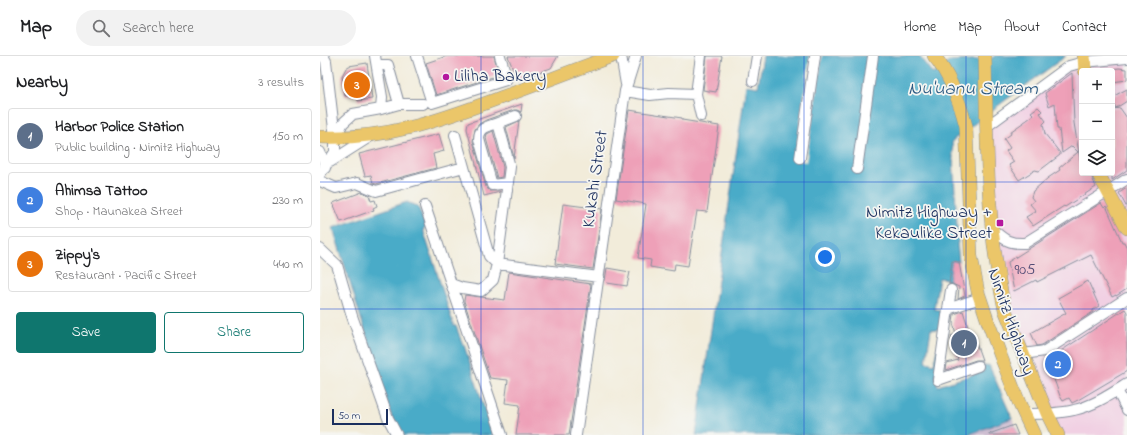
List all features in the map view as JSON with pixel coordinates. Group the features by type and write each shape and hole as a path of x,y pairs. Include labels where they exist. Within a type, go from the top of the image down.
{"main road":[{"path":"320,137 335,138 371,136 402,130 509,95 613,56"},
{"name":"Nimitz Highway","path":"985,57 986,125 992,229 995,258 1005,310 1047,413 1058,435"},
{"name":"Nimitz Highway","path":"937,60 956,94 966,126 970,256 980,298 1034,435"},
{"path":"1100,176 1127,228"}],"street":[{"path":"323,56 326,61 325,98 335,138 335,152 324,168"},
{"path":"417,56 432,103 506,80"},
{"path":"500,56 505,72 509,95"},
{"name":"Kukahi Street","path":"621,56 626,88"},
{"name":"Kukahi Street","path":"576,435 626,88 636,56"},
{"path":"701,56 696,94 701,116"},
{"path":"753,81 757,56"},
{"path":"800,158 815,56"},
{"path":"857,169 873,56"},
{"path":"986,125 1069,66 1127,58"},
{"path":"376,60 388,65 399,104"},
{"path":"376,60 382,97 381,109"},
{"path":"626,88 650,95 669,93 696,94"},
{"path":"335,138 343,123 353,114 399,104 423,104"},
{"path":"508,183 492,185 479,134 482,129 516,116"},
{"path":"451,284 462,288 481,290 493,280 497,264 510,167 498,123"},
{"path":"455,135 489,256 497,264 599,277"},
{"path":"324,168 371,136"},
{"path":"320,152 323,159 324,168"},
{"path":"320,181 336,188 357,183 376,190 464,167"},
{"path":"992,229 1006,241 1014,244 1025,243 1127,179"},
{"path":"425,206 502,435"},
{"path":"320,249 337,265 352,316 388,418 397,435"},
{"path":"951,290 938,380 978,366"},
{"path":"948,309 980,298"},
{"path":"1023,354 1045,351 1127,298"},
{"path":"1025,414 1075,410 1096,401 1127,384"},
{"path":"1117,390 1127,410"}],"shaded area":[{"path":"1127,58 1127,435 1058,435 1023,354 992,229 986,127 1069,66"},
{"path":"1012,418 1020,435 967,435"}],"water":[{"name":"Nu'uanu Stream","path":"763,56 919,56 933,74 950,61 990,59 995,56 1066,56 952,141 959,262 952,261 948,288 946,287 947,279 939,278 934,309 945,311 942,330 931,329 926,362 934,364 937,349 940,349 935,378 938,386 984,371 983,366 989,365 1012,418 967,435 696,435 746,85 758,87"},
{"path":"407,202 418,207 426,227 423,229 454,326 456,326 464,345 493,435 402,435 391,415 333,228"}],"pier":[{"path":"810,56 822,56 806,162 795,159"}],"building":[{"path":"447,56 494,56 499,75 436,95 426,63"},
{"path":"508,56 558,56 551,68 517,80"},
{"path":"707,56 722,56 716,92 703,90"},
{"path":"367,63 372,99 358,101 357,94 345,96 342,76 346,68 349,66"},
{"path":"1115,69 1127,69 1127,80 1115,82"},
{"path":"1072,73 1074,123 1079,154 1079,176 1091,176 1096,187 1033,226 1026,217 1036,211 1030,204 1034,201 1031,197 1033,191 1060,170 1059,168 1078,152 1072,146 1062,153 1059,129 1057,129 1055,103 1049,106 1045,93"},
{"path":"1127,89 1127,101 1116,108 1115,95"},
{"path":"522,104 521,112 514,110 486,120 479,124 475,129 473,141 486,187 490,191 500,191 484,196 467,129 468,123"},
{"path":"1038,107 1042,111 1040,113 1046,121 1043,124 1045,134 1060,155 1039,171 1035,170 1019,180 1009,165 1014,162 1006,151 1010,148 1004,139 1011,134 1010,132 1034,115 1031,112"},
{"path":"1120,108 1127,118 1127,170 1112,180 1112,176 1115,176 1115,109"},
{"path":"629,110 682,118 682,120 719,126 707,212 697,211 688,266 675,264 674,271 650,267 651,260 638,258 646,204 616,199"},
{"path":"519,121 514,158 506,127"},
{"path":"493,131 503,167 502,177 497,178 486,138 487,134"},
{"path":"439,134 444,151 433,154 436,168 376,184 373,183 371,175 365,176 359,154"},
{"path":"1127,188 1127,208 1119,193"},
{"path":"362,192 369,195 371,201 375,200 377,206 373,208 374,210 341,222 333,203"},
{"path":"1101,203 1104,208 1106,206 1122,242 1124,242 1127,248 1127,289 1112,297 1091,255 1037,282 1036,280 1014,291 1008,262"},
{"path":"563,204 602,209 593,269 555,264"},
{"path":"952,261 959,262 965,296 958,299 959,287 949,284"},
{"path":"607,268 630,272 627,286 607,283 605,281"},
{"path":"509,272 591,284 569,435 516,435 520,405 505,403 508,380 490,378 464,301 465,295 505,300"},
{"path":"1088,281 1099,306 1093,310 1093,312 1042,345 1037,346 1031,333 1066,313 1058,298"},
{"path":"1125,309 1127,312 1127,371 1072,403 1069,398 1063,401 1047,360"},
{"path":"963,311 970,333 972,332 982,360 976,360 946,370 947,363 958,360 951,336 956,334 953,323 954,314"},
{"path":"1014,425 1018,435 989,435 989,434"}],"place":[{"name":"Liliha Bakery","path":"446,77"},
{"name":"Zippy's","path":"357,85"},
{"name":"Nimitz Highway + Kekaulike Street","path":"1000,223"},
{"name":"Harbor Police Station","path":"964,343"},
{"name":"Ahimsa Tattoo","path":"1058,364"}]}
